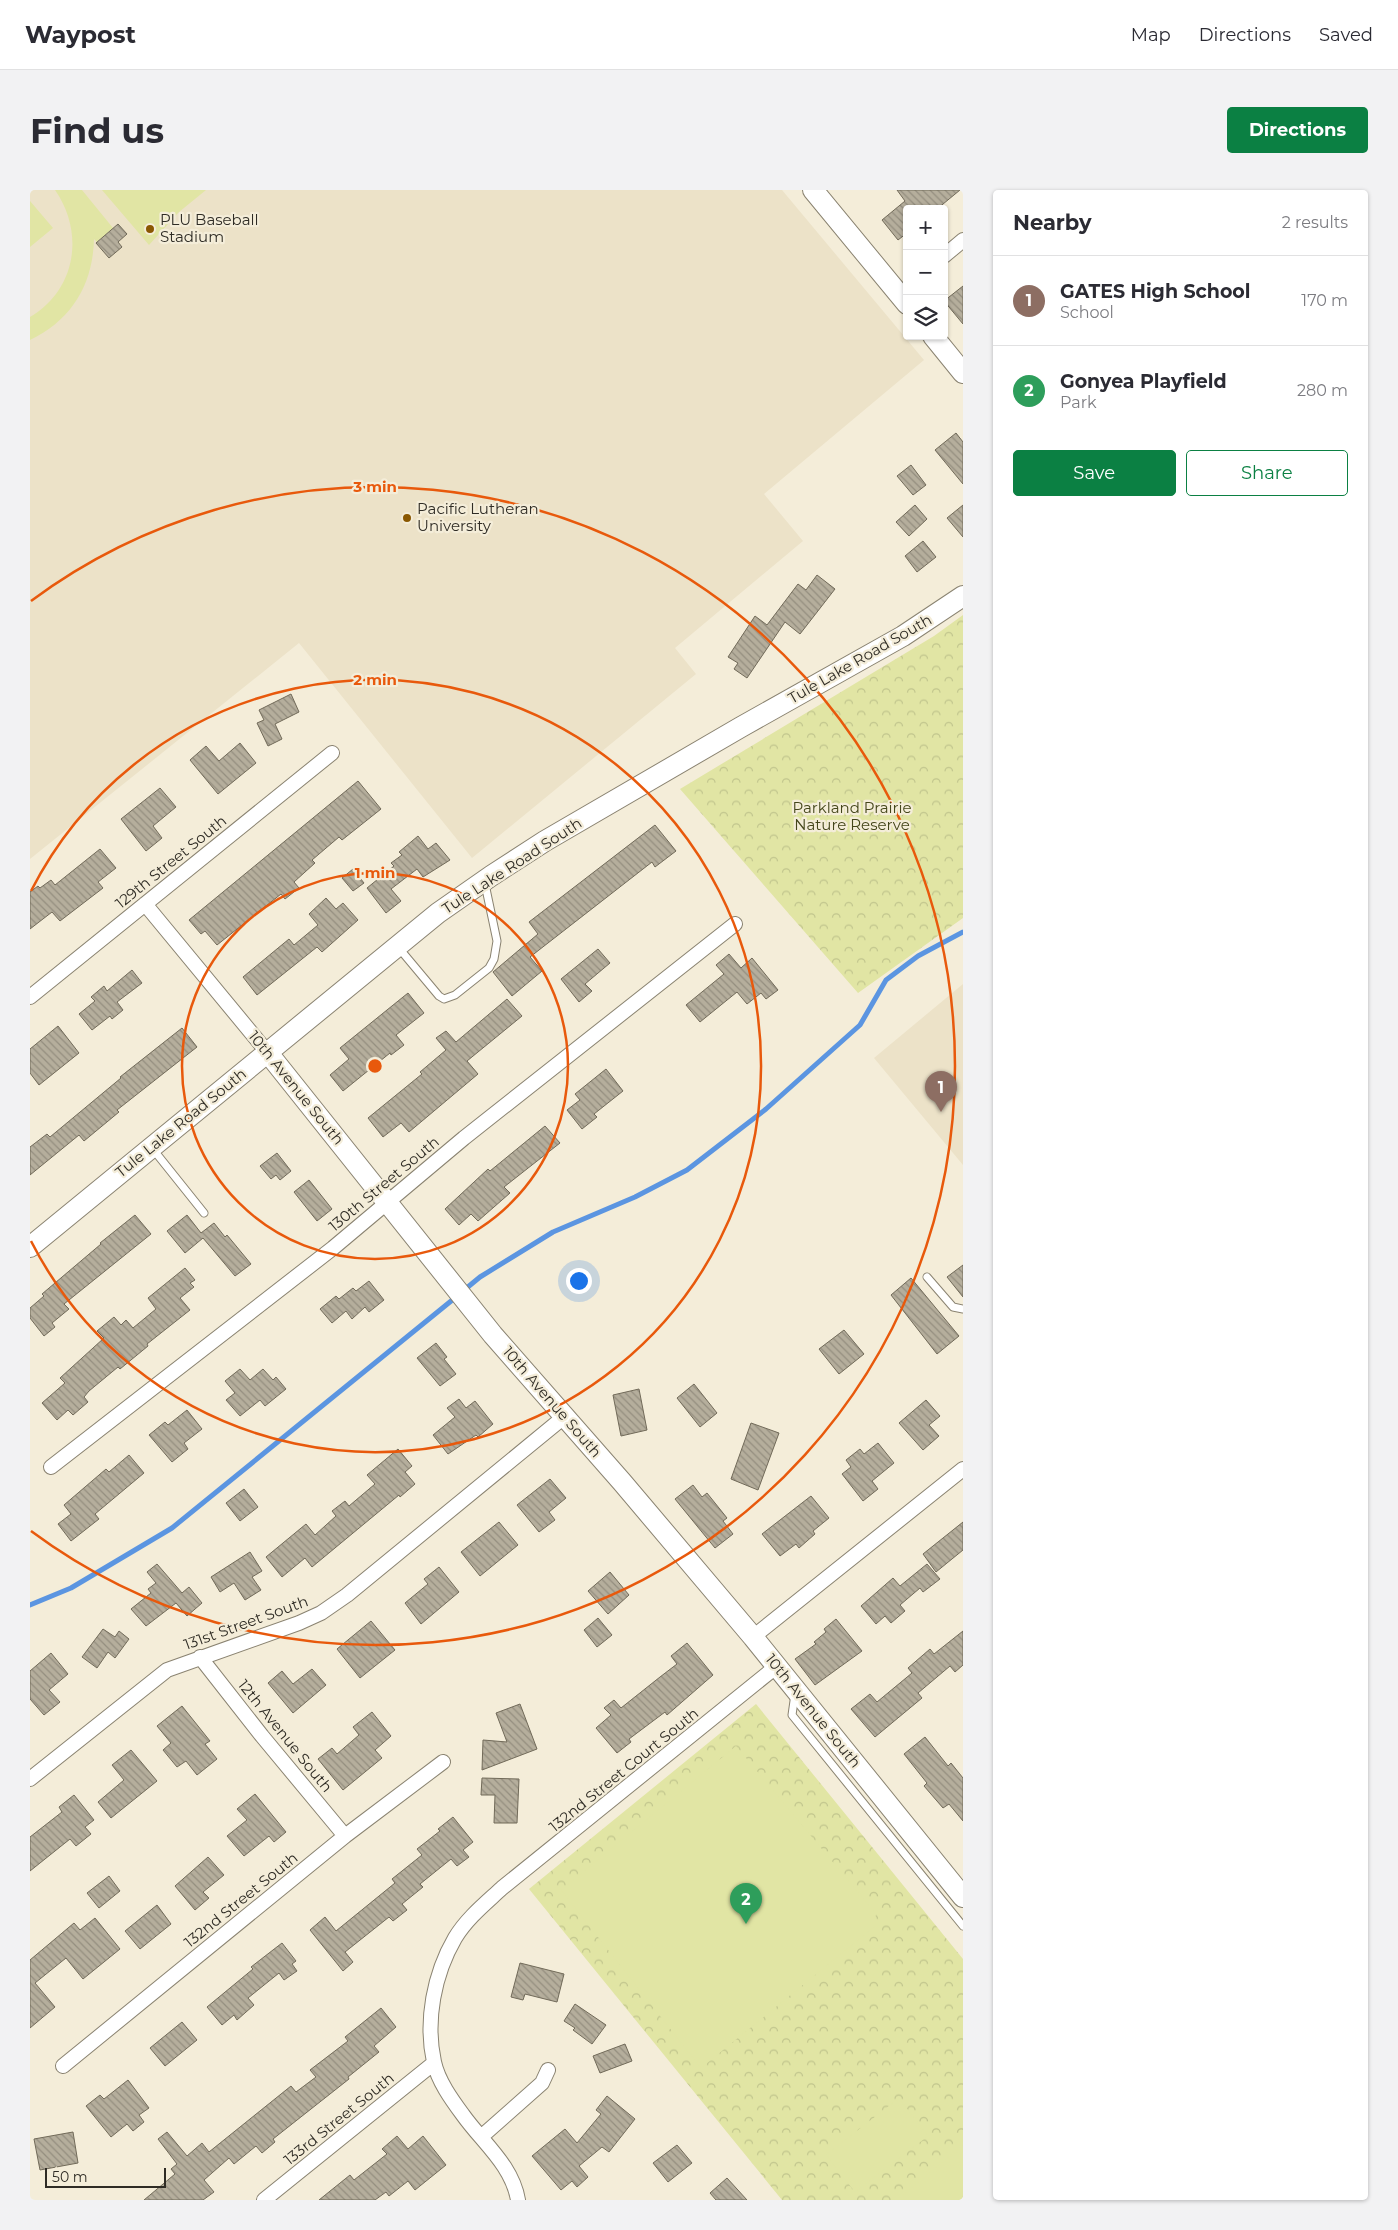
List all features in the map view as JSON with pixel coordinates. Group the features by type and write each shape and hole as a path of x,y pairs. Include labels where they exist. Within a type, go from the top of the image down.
{"street":[{"path":"813,190 903,294"},
{"path":"948,253 963,240"},
{"path":"936,340 963,373"},
{"name":"Tule Lake Road South","path":"30,1247 438,913 484,880 545,841 650,782 741,727 903,636 963,596"},
{"name":"129th Street South","path":"30,997 332,753"},
{"name":"10th Avenue South","path":"145,904 453,1282 493,1335 622,1482 753,1637 963,1897"},
{"name":"130th Street South","path":"51,1468 388,1202 464,1138 736,924"},
{"name":"131st Street South","path":"30,1779 151,1680 166,1670 200,1656 299,1623 321,1613 347,1596 564,1417"},
{"path":"753,1637 963,1469"},
{"name":"12th Avenue South","path":"200,1656 262,1736 345,1836"},
{"name":"132nd Street Court South","path":"434,2062 432,2005 437,1981 447,1954 466,1923 491,1898 777,1666"},
{"name":"132nd Street South","path":"63,2066 345,1836 443,1762"},
{"path":"434,2062 441,2080 464,2116 503,2164 518,2200"},
{"name":"133rd Street South","path":"264,2200 434,2062"},
{"path":"481,2137 542,2083 548,2070"}],"lane":[{"path":"398,946 439,996 444,1000 455,995 489,968 494,959 497,941 484,880"},
{"path":"151,1148 204,1213"},
{"path":"927,1277 953,1307 963,1309"},
{"path":"796,1689 792,1715 963,1926"}],"shaded area":[{"name":"Pacific Lutheran University","path":"30,190 782,190 903,335 903,340 907,340 924,360 764,494 803,541 675,648 696,674 472,858 299,643 30,859"},
{"path":"963,984 963,1165 874,1058"}],"green space":[{"path":"55,190 82,190 113,228 97,242 94,239 89,271 77,299 58,322 30,340 30,317 46,306 58,292 71,260 70,224"},
{"name":"PLU Baseball Stadium","path":"102,190 206,190 179,212 149,245"},
{"path":"30,201 53,228 30,247"},
{"name":"Parkland Prairie Nature Reserve","path":"963,615 963,918 858,993 680,789 934,636"},
{"path":"756,1704 963,1959 963,2200 782,2200 529,1889"},
{"path":"736,1746 876,1914 874,1927 701,2068 561,1890"},
{"path":"899,2098 928,2136 855,2192 826,2155"},
{"path":"963,2145 963,2200 897,2200"}],"building":[{"path":"897,190 960,190 942,205 903,205 903,236 898,240 882,220 905,201"},
{"path":"118,224 127,234 118,242 122,247 109,258 96,243"},
{"path":"963,286 963,324 948,306 948,298"},
{"path":"956,433 963,442 963,484 935,450"},
{"path":"911,465 926,485 913,495 897,476"},
{"path":"915,505 927,519 909,536 896,522"},
{"path":"963,505 963,537 947,518"},
{"path":"923,541 936,557 917,572 905,556"},
{"path":"817,575 835,589 800,634 785,622 747,678 734,669 738,663 728,657 755,616 767,625 798,584 806,590"},
{"path":"291,694 299,712 275,724 282,739 268,746 257,723 264,720 259,710"},
{"path":"240,743 256,763 218,794 190,760 206,746 219,761"},
{"path":"358,781 381,809 342,840 339,837 312,860 315,863 294,882 299,888 285,899 281,894 217,945 205,931 201,934 189,920"},
{"path":"160,788 176,807 153,826 162,838 146,851 121,819"},
{"path":"655,825 676,851 655,867 652,862 530,957 542,971 512,996 493,972 538,934 529,922"},
{"path":"418,836 428,849 436,843 450,860 423,877 417,869 391,889 401,901 386,913 367,888 394,866 391,863 402,855 399,852"},
{"path":"100,849 116,868 98,882 103,888 60,921 52,912 30,929 30,892 51,880 55,885"},
{"path":"353,869 364,883 353,891 342,878"},
{"path":"326,898 336,909 343,903 358,920 322,952 317,947 257,995 243,977 289,939 294,945 318,925 309,914"},
{"path":"598,949 610,963 585,984 592,991 579,1002 561,979"},
{"path":"729,954 741,968 752,958 778,990 766,999 761,993 747,1004 737,992 700,1022 686,1005 724,974 716,965"},
{"path":"132,970 142,983 117,1002 123,1010 112,1019 110,1016 92,1030 79,1014 95,1001 91,997 104,986 107,991"},
{"path":"408,993 424,1013 396,1035 404,1045 391,1055 390,1053 343,1091 330,1075 349,1059 340,1048"},
{"path":"507,999 522,1016 467,1061 478,1074 409,1132 401,1123 383,1137 368,1118 422,1074 420,1072 446,1050 436,1038 446,1031 456,1042"},
{"path":"58,1026 79,1053 39,1085 30,1073 30,1049"},
{"path":"182,1028 197,1047 117,1110 119,1112 84,1141 79,1135 30,1175 30,1147 47,1134 50,1137 120,1077"},
{"path":"606,1069 623,1091 594,1114 597,1117 582,1129 567,1110 580,1100 575,1094"},
{"path":"545,1126 560,1143 504,1187 510,1193 478,1221 471,1214 459,1225 445,1209 488,1169 490,1171"},
{"path":"277,1153 291,1171 280,1180 276,1175 271,1179 260,1166"},
{"path":"309,1180 332,1209 317,1221 294,1192"},
{"path":"135,1215 151,1234 64,1304 69,1309 52,1323 55,1327 44,1336 30,1318 30,1308 44,1296 42,1294"},
{"path":"187,1215 201,1233 214,1223 225,1237 227,1235 251,1264 235,1276 203,1238 185,1253 167,1231"},
{"path":"963,1265 963,1297 947,1277"},
{"path":"185,1268 195,1280 190,1283 194,1287 180,1298 190,1310 147,1344 148,1346 120,1369 118,1367 89,1391 84,1397 88,1402 73,1415 68,1410 57,1420 42,1403 65,1383 60,1378 104,1338 97,1331 114,1317 121,1325 126,1320 133,1328 156,1309 148,1298"},
{"path":"911,1278 959,1336 937,1354 891,1295"},
{"path":"369,1281 384,1300 369,1312 365,1307 352,1319 346,1311 332,1323 320,1309 336,1296 339,1299 353,1288 356,1291"},
{"path":"844,1330 864,1354 839,1374 819,1349"},
{"path":"436,1343 447,1357 444,1359 456,1374 440,1386 417,1358"},
{"path":"240,1369 250,1380 263,1369 273,1380 276,1377 286,1389 265,1406 260,1400 240,1416 226,1400 235,1393 225,1381"},
{"path":"694,1384 717,1413 700,1427 677,1398"},
{"path":"639,1389 647,1430 621,1436 613,1395"},
{"path":"459,1399 466,1408 475,1401 493,1424 478,1437 476,1435 448,1454 433,1435 455,1417 447,1408"},
{"path":"926,1400 940,1416 929,1425 939,1436 923,1450 899,1423"},
{"path":"187,1410 202,1429 184,1443 188,1449 172,1462 149,1435 165,1422 168,1425"},
{"path":"751,1423 779,1433 758,1490 731,1479"},
{"path":"878,1443 894,1463 872,1481 878,1489 863,1501 842,1474 851,1467 846,1460 860,1449 864,1454"},
{"path":"398,1449 412,1466 405,1472 415,1484 312,1567 305,1558 282,1577 266,1557 306,1524 315,1535 336,1516 332,1511 345,1501 349,1506 375,1484 367,1475"},
{"path":"129,1455 144,1473 95,1514 99,1519 71,1541 58,1524 71,1514 64,1505 106,1469 109,1472"},
{"path":"550,1479 566,1498 549,1512 555,1520 539,1532 517,1505"},
{"path":"693,1485 702,1497 707,1493 727,1518 723,1521 733,1534 715,1548 675,1499"},
{"path":"244,1489 258,1507 240,1521 226,1503"},
{"path":"811,1496 829,1518 813,1531 815,1534 799,1548 796,1544 780,1556 762,1534"},
{"path":"499,1522 518,1545 480,1576 461,1552"},
{"path":"963,1522 963,1550 936,1572 923,1554"},
{"path":"250,1552 262,1571 252,1577 261,1590 245,1600 234,1583 220,1592 211,1577"},
{"path":"157,1564 182,1593 189,1587 202,1603 187,1616 176,1603 146,1626 131,1609 151,1593 148,1589 156,1583 147,1572"},
{"path":"927,1564 940,1579 923,1592 920,1588 900,1605 905,1611 891,1623 885,1616 876,1624 861,1606 893,1578 900,1586"},
{"path":"439,1567 459,1592 421,1624 405,1603 428,1584 424,1579"},
{"path":"610,1572 629,1595 608,1614 588,1591"},
{"path":"598,1618 612,1635 597,1647 584,1630"},
{"path":"836,1619 862,1651 815,1685 795,1659 816,1644 814,1642 826,1632 824,1629"},
{"path":"371,1621 395,1650 360,1678 337,1649"},
{"path":"103,1629 115,1637 119,1631 129,1639 115,1658 108,1652 97,1668 82,1657"},
{"path":"963,1631 963,1665 955,1672 950,1666 918,1693 922,1698 875,1737 851,1709 870,1694 877,1702 912,1673 908,1668 930,1649 934,1654"},
{"path":"687,1643 713,1675 667,1715 665,1712 629,1739 631,1742 617,1753 596,1728 611,1715 604,1708 614,1700 621,1708 677,1664 671,1656"},
{"path":"51,1653 68,1674 49,1690 60,1702 44,1715 30,1699 30,1671"},
{"path":"312,1669 326,1685 293,1713 268,1683 282,1671 293,1684"},
{"path":"520,1704 537,1749 482,1770 483,1740 507,1742 496,1713"},
{"path":"182,1706 210,1741 205,1744 217,1759 197,1775 186,1761 177,1767 163,1750 171,1743 157,1726"},
{"path":"372,1712 391,1736 375,1750 382,1758 343,1790 318,1759 332,1748 337,1754 359,1735 353,1727"},
{"path":"925,1737 948,1766 951,1763 963,1778 963,1821 949,1804 943,1808 924,1786 927,1783 904,1754"},
{"path":"131,1750 157,1781 111,1818 98,1802 124,1780 112,1765"},
{"path":"482,1778 519,1779 517,1823 494,1823 495,1795 481,1795"},
{"path":"255,1794 286,1832 274,1842 269,1836 244,1856 227,1836 247,1820 237,1809"},
{"path":"74,1795 94,1820 85,1827 91,1834 76,1846 70,1839 30,1871 30,1837 62,1812 59,1807"},
{"path":"453,1817 473,1842 463,1850 469,1857 457,1866 451,1859 420,1884 423,1887 402,1904 407,1910 393,1921 389,1917 345,1952 353,1962 343,1971 310,1930 325,1917 336,1931 395,1883 392,1879 422,1855 417,1849 440,1831 438,1829"},
{"path":"208,1857 224,1875 203,1892 209,1898 195,1910 175,1886"},
{"path":"109,1876 120,1891 99,1908 87,1893"},
{"path":"157,1905 171,1924 140,1949 125,1931"},
{"path":"95,1918 120,1949 83,1979 66,1958 35,1983 55,2007 30,2028 30,1960 74,1923 80,1930"},
{"path":"282,1943 296,1961 292,1964 297,1971 284,1980 279,1973 248,1998 254,2005 237,2020 234,2015 222,2025 207,2007 253,1969 251,1967"},
{"path":"520,1963 564,1974 557,2002 525,1994 523,2000 511,1997"},
{"path":"575,2004 606,2025 592,2044 573,2030 575,2028 564,2021"},
{"path":"381,2008 396,2027 374,2046 379,2052 348,2077 349,2079 273,2139 275,2142 262,2153 256,2146 234,2164 229,2158 204,2180 214,2192 203,2200 144,2200 175,2174 171,2169 177,2164 158,2139 167,2132 187,2156 202,2143 209,2152 291,2086 296,2092 316,2077 310,2070 348,2041 345,2037"},
{"path":"182,2022 197,2040 165,2066 150,2048"},
{"path":"625,2044 632,2061 600,2073 593,2056"},
{"path":"128,2080 149,2108 139,2115 144,2122 133,2131 127,2124 111,2137 86,2106 100,2095 104,2099"},
{"path":"607,2096 635,2119 609,2152 602,2147 579,2166 588,2177 577,2187 572,2181 561,2190 532,2156 565,2129 577,2143 601,2114 596,2110"},
{"path":"73,2132 78,2163 40,2170 34,2139"},
{"path":"397,2136 408,2149 423,2136 446,2165 415,2190 408,2181 389,2196 386,2192 375,2200 319,2200 350,2175 354,2180 387,2154 382,2149"},
{"path":"677,2145 692,2163 668,2182 653,2163"},
{"path":"727,2178 747,2200 716,2200 710,2193"}],"waterway":[{"path":"463,1291 480,1277 553,1232 635,1197 687,1170 766,1109 860,1025 886,980 918,956 963,932"},
{"path":"30,1605 71,1588 172,1528 456,1297"}],"place":[{"name":"PLU Baseball Stadium","path":"150,229"},
{"name":"Pacific Lutheran University","path":"407,518"},
{"name":"GATES High School","path":"941,1112"},
{"name":"Gonyea Playfield","path":"746,1924"}]}
